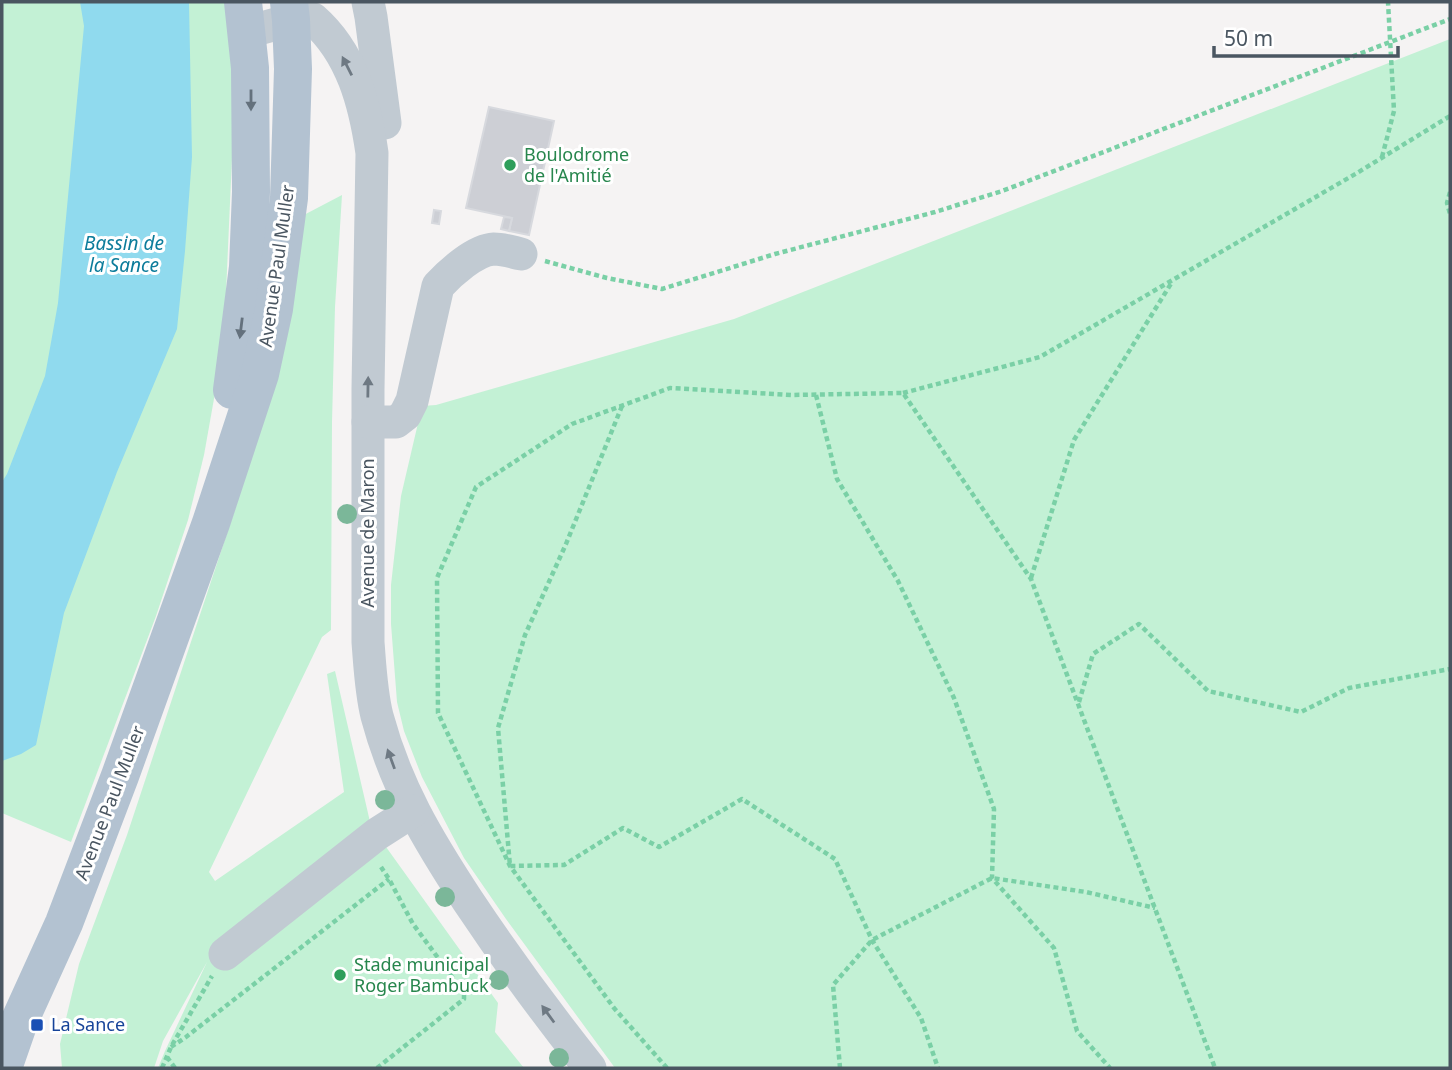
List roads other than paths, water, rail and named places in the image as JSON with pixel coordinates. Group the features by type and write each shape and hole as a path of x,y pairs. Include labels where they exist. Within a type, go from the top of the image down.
{"main road":[{"name":"Avenue Paul Muller","path":"3,1068 19,1022 64,923 125,763 211,523 260,374 274,309 289,198 294,8"},
{"name":"Avenue Paul Muller","path":"211,523 240,342 248,267 251,111 245,17"},
{"name":"Avenue Paul Muller","path":"24,1068 64,923"}],"street":[{"path":"368,2 388,150"},
{"name":"Avenue de Maron","path":"245,17 294,8 313,19 326,30 339,49 359,90 367,116 372,153 368,604 370,677 383,739 413,811 431,845 492,937 590,1068"},
{"path":"368,422 396,422 405,415 412,401 438,286 449,273 479,253 491,249 521,254"},
{"path":"225,954 363,844 413,811"}],"water":[{"name":"Bassin de la Sance","path":"80,2 189,2 192,157 177,329 117,472 64,613 36,745 2,761 2,482 45,376 58,303 84,26"}],"place":[{"name":"Boulodrome de l'Amitié","path":"510,165"},
{"name":"Stade municipal Roger Bambuck","path":"340,975"},
{"name":"La Sance","path":"37,1025"}]}
